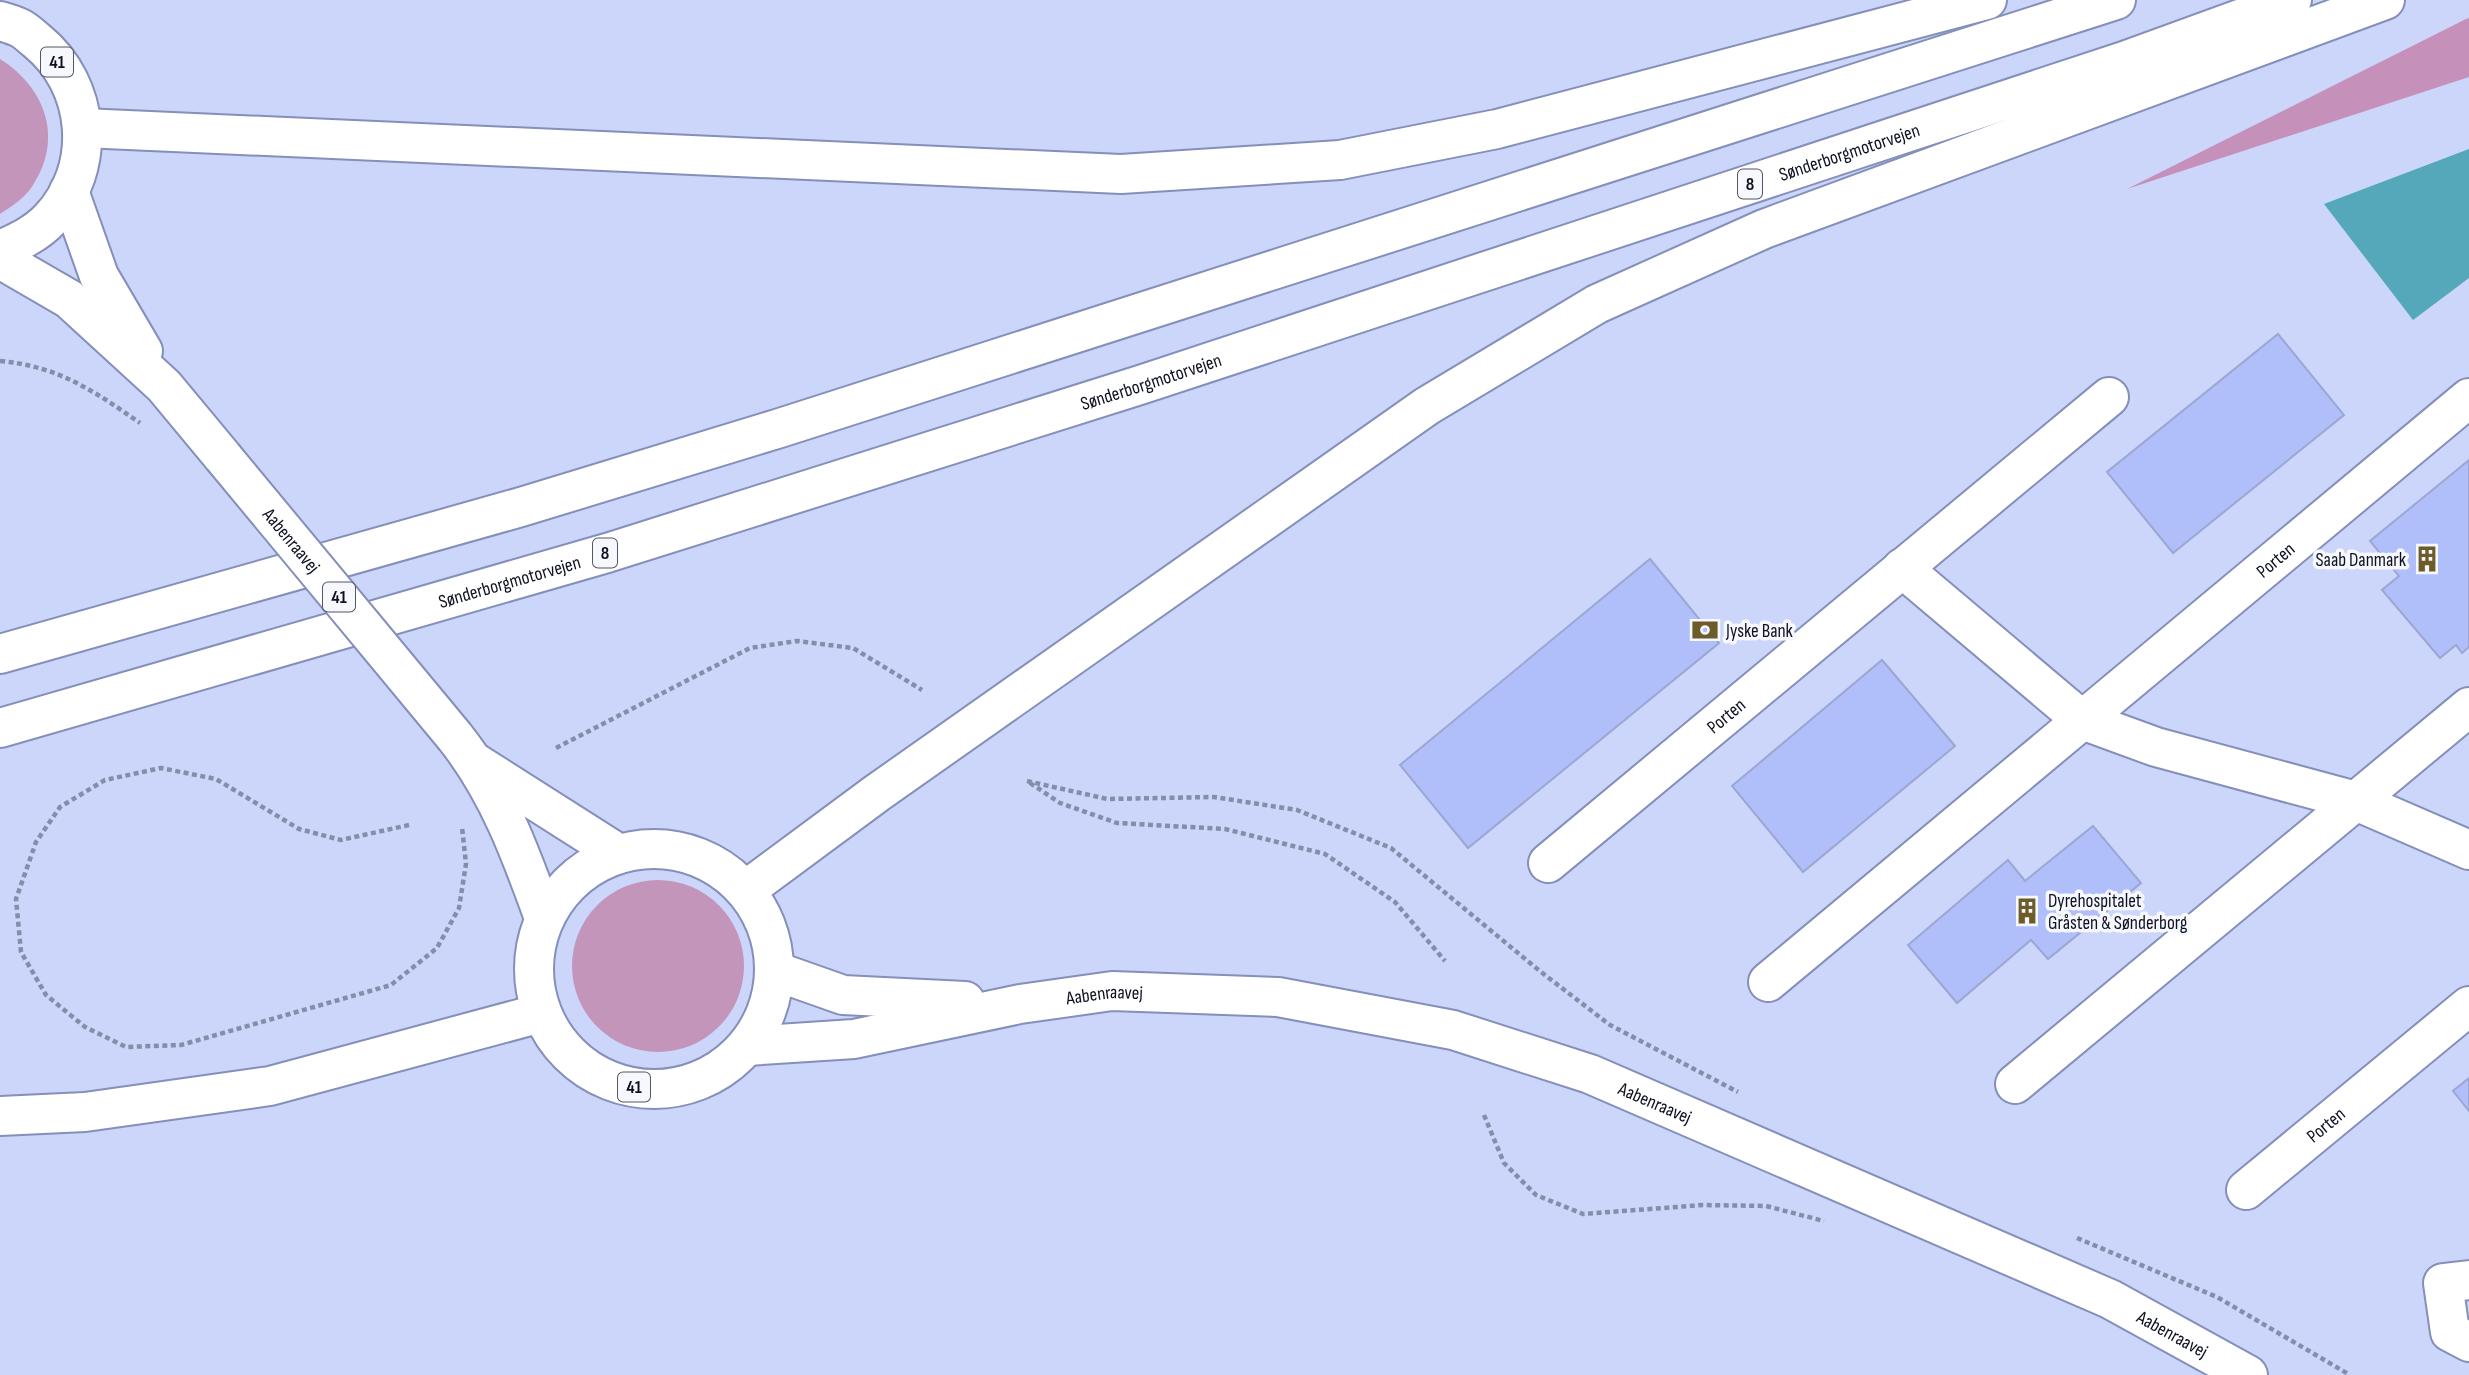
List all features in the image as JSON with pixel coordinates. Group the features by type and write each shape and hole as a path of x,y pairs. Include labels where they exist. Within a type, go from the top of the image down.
{"main road":[{"path":"83,128 1121,174 1326,161 1497,129 1987,0"},
{"path":"0,654 521,507 780,428 2116,0"},
{"name":"Sønderborgmotorvejen","path":"0,728 607,553 1205,364 2098,69 2292,0"},
{"path":"746,890 877,793 1427,406 1597,304 1764,229 2385,0"},
{"name":"41","path":"0,21 21,28 52,54 74,89 83,128 80,161 69,191 50,219 23,240 0,250"},
{"name":"Aabenraavej","path":"69,191 99,276 164,386"},
{"name":"Aabenraavej","path":"0,259 69,299 164,386 223,457 464,749 513,833 544,918"},
{"name":"Porten","path":"1548,863 2109,397"},
{"name":"Porten","path":"1768,982 2469,398"},
{"path":"1902,568 2081,720 2156,747 2356,801 2469,850"},
{"path":"2015,1084 2469,707"},
{"name":"Aabenraavej","path":"464,749 619,854"},
{"name":"41","path":"653,848 688,853 719,868 746,890 762,914 772,942 775,971 771,998 762,1024 747,1046 720,1070 688,1085 652,1090 617,1085 585,1069 559,1044 541,1013 533,981 534,949 544,918 562,890 588,867 619,854 653,848"},
{"name":"Aabenraavej","path":"775,971 843,995 1020,1004"},
{"name":"Aabenraavej","path":"747,1046 854,1039 1020,1004 1112,991 1278,998 1453,1031 1590,1074 2110,1298 2248,1375"},
{"name":"Porten","path":"2246,1190 2469,1006"},
{"path":"0,1116 85,1112 270,1086 541,1013"},
{"path":"2469,1280 2443,1283 2451,1332 2469,1342"}],"path":[{"path":"0,360 27,363 87,386 147,428"},
{"path":"556,748 750,648 762,646 797,641 853,648 922,690"},
{"path":"409,825 341,841 299,830 216,779 161,768 105,780 60,807 36,842 16,899 21,952 47,995 85,1027 126,1046 181,1045 390,985 437,948 460,908 466,864 461,818"},
{"path":"1446,961 1395,902 1325,854 1225,829 1117,823 1060,803 1027,781 1107,799 1214,797 1297,810 1391,848 1609,1025 1739,1092"},
{"path":"1484,1115 1504,1163 1536,1195 1583,1214 1703,1205 1766,1206 1834,1223"},
{"path":"2065,1233 2217,1297 2350,1375"}],"shaded area":[{"path":"2469,18 2469,77 2127,189 2466,19"},
{"path":"0,59 16,71 38,99 48,132 42,167 33,185 22,198 0,214"},
{"path":"2469,149 2469,278 2413,320 2324,204"},
{"path":"658,880 691,887 719,905 737,933 744,966 737,999 719,1027 691,1045 658,1052 625,1045 597,1027 579,999 572,966 579,933 597,905 625,887"}],"building":[{"path":"2278,334 2344,415 2173,553 2107,472"},
{"name":"Saab Danmark","path":"2469,460 2469,647 2462,653 2456,645 2440,658 2382,590 2399,576 2370,541"},
{"path":"1650,559 1719,643 1468,848 1400,765"},
{"path":"1882,660 1955,746 1803,872 1732,786"},
{"name":"Dyrehospitalet Gråsten & Sønderborg","path":"2093,826 2141,883 2048,959 2031,940 1957,1003 1908,945 2008,860 2025,881"},
{"path":"2469,1078 2469,1111 2453,1091"}],"place":[{"name":"Saab Danmark","path":"2427,559"},
{"name":"Jyske Bank","path":"1705,630"},
{"name":"Dyrehospitalet Gråsten & Sønderborg","path":"2027,911"}]}
